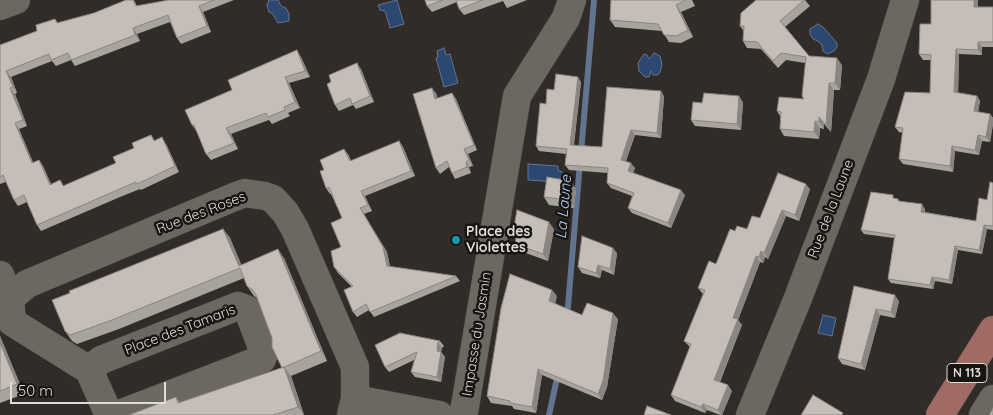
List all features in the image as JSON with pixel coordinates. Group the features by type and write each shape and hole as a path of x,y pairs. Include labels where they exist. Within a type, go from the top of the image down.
{"main road":[{"name":"N 113","path":"940,415 993,330"}],"street":[{"path":"0,6 16,0"},
{"name":"Impasse du Jasmin","path":"461,415 464,412 517,96 566,18 572,0"},
{"name":"Rue de la Laune","path":"750,415 798,298 863,126 906,0"},
{"name":"Rue des Roses","path":"3,293 234,196 245,193 265,196 273,199 285,212 295,229 355,367 353,407"},
{"path":"3,293 12,322 89,370 109,415"},
{"name":"Place des Tamaris","path":"89,370 101,360 238,306 248,310 264,353 262,359 117,415"},
{"path":"983,415 993,398"},
{"path":"353,407 439,415"}],"water":[{"path":"269,0 278,0 281,6 286,8 289,14 289,21 278,23 273,14 269,12 267,5"},
{"path":"397,0 404,24 390,28 385,11 380,10 378,5"},
{"path":"818,24 837,43 834,51 827,54 823,51 822,45 813,39 810,34 810,29"},
{"path":"444,48 446,55 450,54 458,83 444,87 436,58 438,57 437,51"},
{"path":"654,53 660,56 662,65 660,72 658,75 653,75 651,71 649,77 645,77 639,71 638,63 644,54 649,59"},
{"path":"528,164 558,166 558,170 562,172 563,176 557,182 528,180"},
{"path":"823,315 836,318 832,336 818,333"}],"building":[{"path":"126,0 133,0 136,6 169,0 214,0 199,6 207,26 177,38 168,15 133,28 135,35 71,60 68,53 51,60 49,54 6,71 13,87 10,88 23,120 15,123 32,163 39,160 50,185 60,180 63,186 116,163 113,157 134,148 132,143 151,135 154,141 162,137 175,166 137,184 136,182 37,225 24,195 14,200 3,175 0,177 0,45 37,31 36,25 55,19 57,23 94,13"},
{"path":"425,0 443,0 427,6"},
{"path":"456,0 483,0 459,9"},
{"path":"611,0 686,0 676,5 688,30 676,36 664,35 658,24 610,20"},
{"path":"756,0 804,0 780,21 809,56 837,58 835,83 829,83 826,125 819,117 819,122 815,121 814,132 780,129 781,112 777,111 779,97 804,99 802,96 806,57 781,53 773,61 757,42 743,41 744,26 740,26 741,13"},
{"path":"931,0 974,0 974,7 993,7 993,42 978,42 978,50 956,49 954,92 977,96 974,111 990,114 986,137 978,135 975,150 952,146 950,166 899,159 903,128 895,127 905,92 930,93 931,55 919,54 920,24 931,24"},
{"path":"297,50 305,71 285,77 295,102 284,107 285,110 268,117 266,113 226,128 234,143 206,154 194,125 192,125 185,110 232,90 228,80"},
{"path":"357,63 370,96 352,104 350,98 335,105 327,84 331,82 329,75"},
{"path":"556,74 578,77 570,145 602,147 607,87 661,91 657,133 631,130 621,160 631,163 628,171 681,190 668,223 628,208 634,193 607,183 608,168 565,165 567,149 536,146 540,103 546,104 547,89 554,90"},
{"path":"432,88 435,99 452,93 474,145 464,149 469,160 466,162 467,167 452,173 447,161 436,168 413,94"},
{"path":"704,93 739,96 737,124 691,120 693,102 702,103"},
{"path":"399,141 411,171 361,191 368,205 360,208 383,247 387,266 456,276 370,312 366,304 353,312 344,290 353,286 334,267 331,251 341,247 331,223 342,218 329,187 326,188 320,171 324,170 320,160 344,149 350,161"},
{"path":"778,173 806,184 795,215 782,210 764,253 761,251 759,257 756,256 733,318 738,319 714,380 728,385 718,410 703,404 701,407 671,395 691,344 684,341 705,290 698,288 709,261 716,264 730,229 735,231 737,226 747,229 752,216 760,218"},
{"path":"547,177 570,181 568,200 544,197"},
{"path":"990,182 993,183 993,226 984,225 979,250 955,246 949,280 932,277 930,285 888,279 895,235 861,230 871,192 893,195 893,198 898,199 898,201 922,204 921,212 976,221 979,198 987,200"},
{"path":"517,210 549,222 543,254 515,244 517,234 513,233"},
{"path":"223,229 239,266 278,249 321,351 282,368 272,347 272,338 256,295 247,286 240,268 112,320 70,335 65,331 52,300 70,293 69,291"},
{"path":"582,236 613,248 610,269 598,265 596,273 578,267"},
{"path":"510,274 552,290 549,301 582,315 587,303 613,313 603,381 598,394 538,369 532,407 487,396 501,308"},
{"path":"854,286 895,295 891,312 876,309 861,364 838,358"},
{"path":"400,333 440,341 438,342 437,351 441,352 437,377 411,372 417,352 385,367 375,345"},
{"path":"0,343 17,384 0,391"},
{"path":"284,367 298,407 273,415 129,415 176,397 178,403"},
{"path":"813,395 843,413 842,415 801,415"},
{"path":"647,406 671,415 644,415"}],"waterway":[{"name":"La Laune","path":"581,153 594,0"},
{"name":"La Laune","path":"567,318 580,163"},
{"name":"La Laune","path":"549,415 558,374"}],"place":[{"name":"Place des Violettes","path":"456,240"}]}
